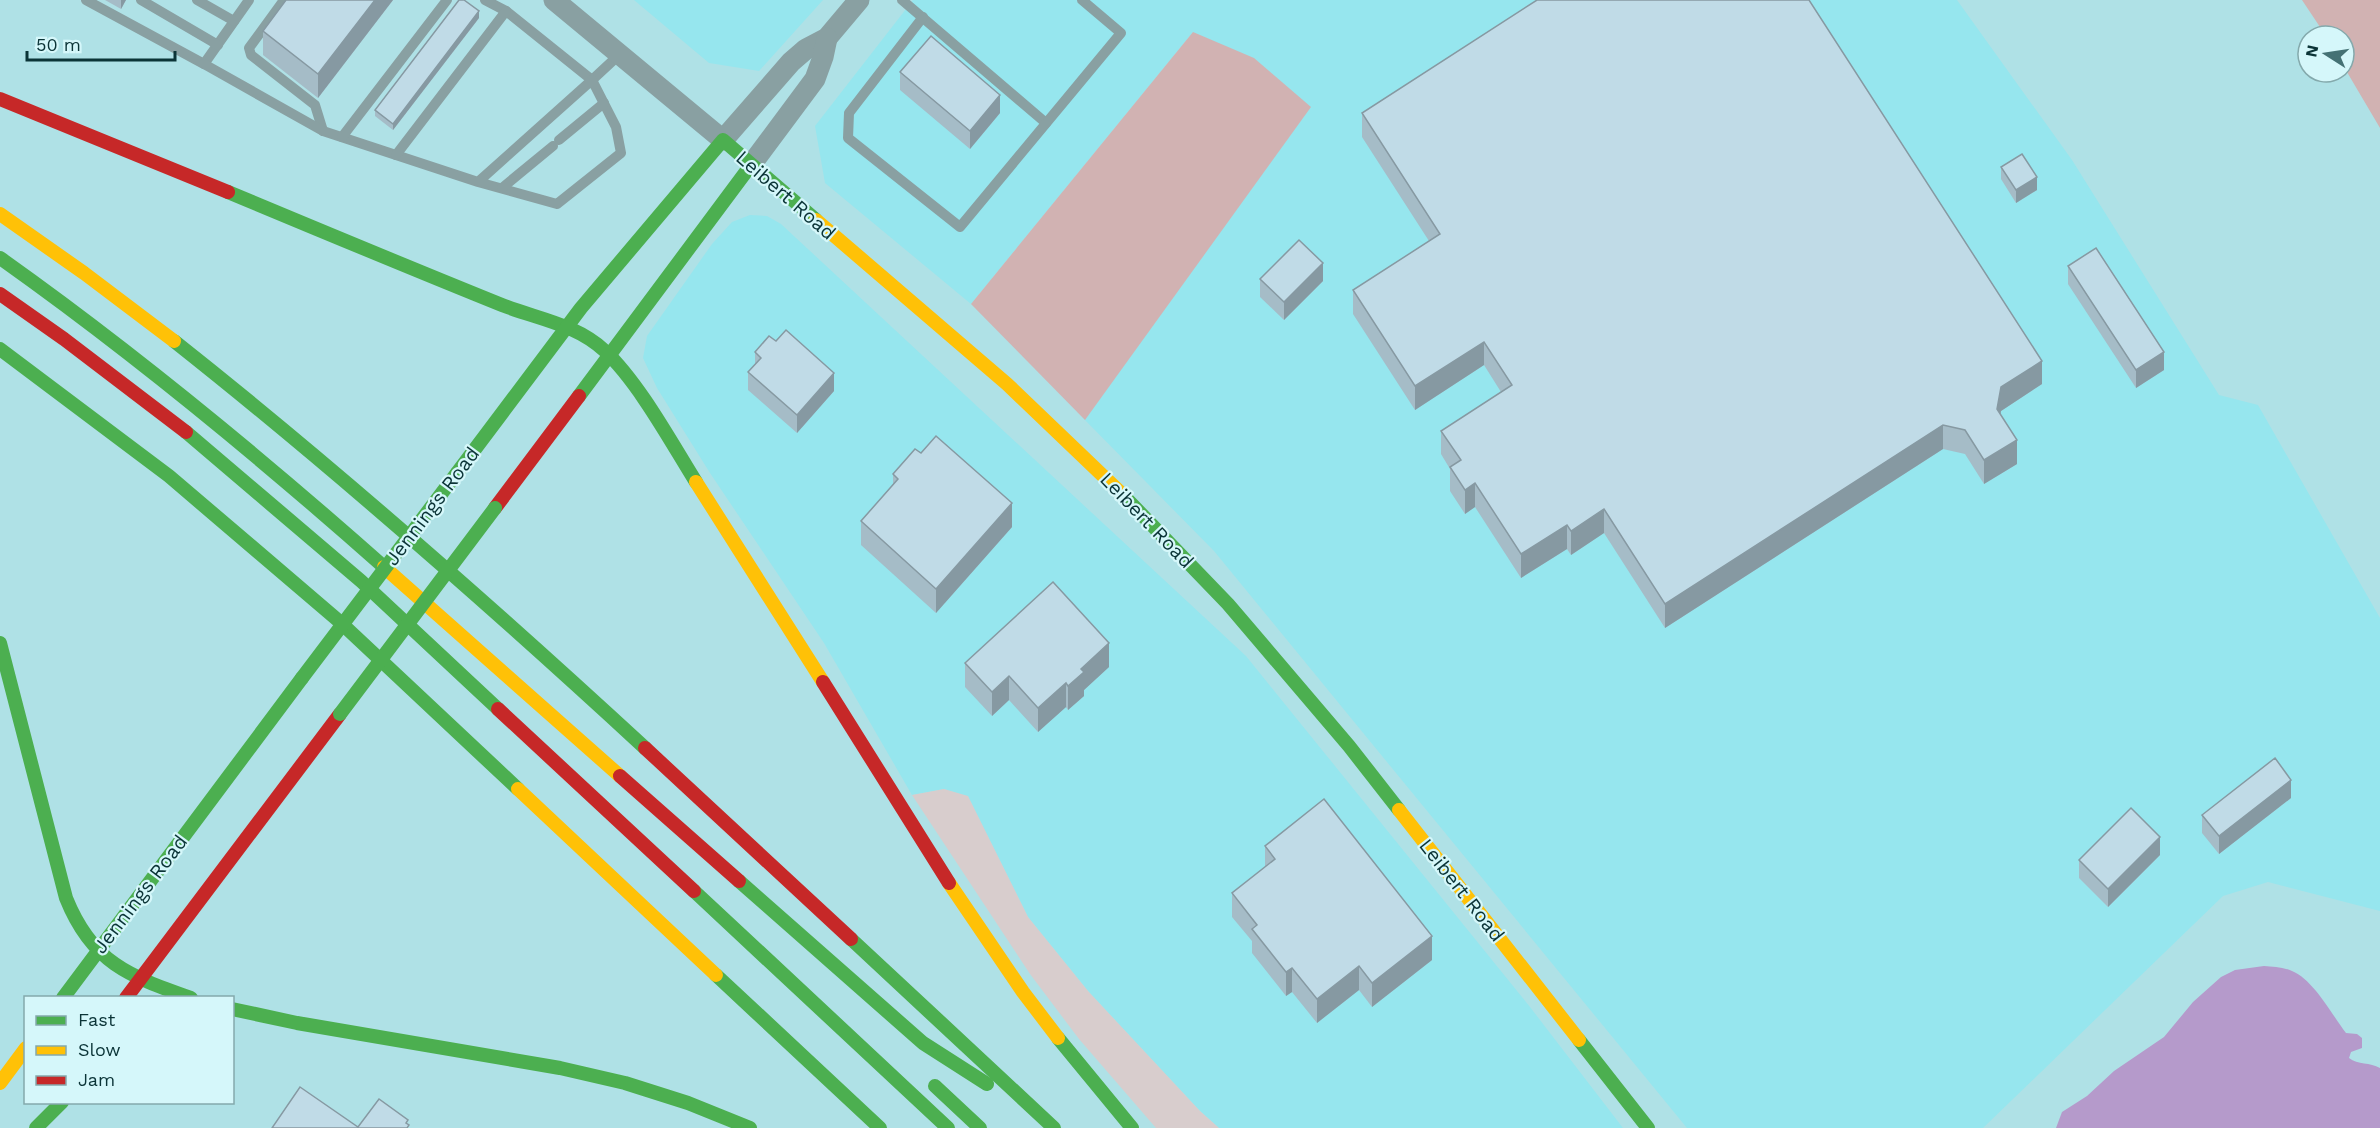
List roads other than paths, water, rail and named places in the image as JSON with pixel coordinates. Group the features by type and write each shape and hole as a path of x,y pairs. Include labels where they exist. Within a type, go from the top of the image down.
{"main road":[{"path":"0,99 505,306 567,326 587,337 609,356 636,390 769,594 997,955 1056,1038 1132,1128"},
{"name":"Leibert Road","path":"723,140 1053,426 1147,519 1228,604 1349,746 1648,1128"},
{"name":"Jennings Road","path":"64,996 567,326 723,140"},
{"name":"Jennings Road","path":"127,996 752,165"},
{"path":"0,214 156,324 333,468 580,689 1054,1128"},
{"path":"0,258 82,316 309,501 923,1043 968,1074 1033,1108"},
{"path":"0,294 175,423 362,580 948,1128"},
{"path":"0,349 112,432 222,519 340,622 880,1128"},
{"path":"72,387 112,432"},
{"path":"0,643 70,909 81,934 109,963 140,979 186,996"},
{"path":"520,687 566,740 695,861"},
{"path":"234,1009 571,1069 665,1095 750,1128"},
{"path":"234,1020 281,1019"},
{"path":"0,1083 24,1051"},
{"path":"928,1080 980,1128"},
{"path":"29,1128 47,1104"},
{"path":"36,1128 60,1104"}],"street":[{"name":"Leibert Road","path":"554,0 723,140"},
{"name":"Jennings Road","path":"723,140 790,62 806,49 827,38 858,0"},
{"name":"Jennings Road","path":"752,165 815,79 827,38"}],"lane":[{"path":"86,0 323,131 478,182 557,204 621,153 616,127 592,80 506,11 485,0"},
{"path":"141,0 218,45"},
{"path":"197,0 234,21"},
{"path":"204,64 249,0"},
{"path":"284,0 249,48 251,56 315,105 323,131"},
{"path":"342,137 447,0"},
{"path":"902,0 1046,123"},
{"path":"923,17 849,112 848,138 960,228 1121,33 1082,0"},
{"path":"396,155 506,11"},
{"path":"478,182 620,54"},
{"path":"502,188 604,103"}]}
